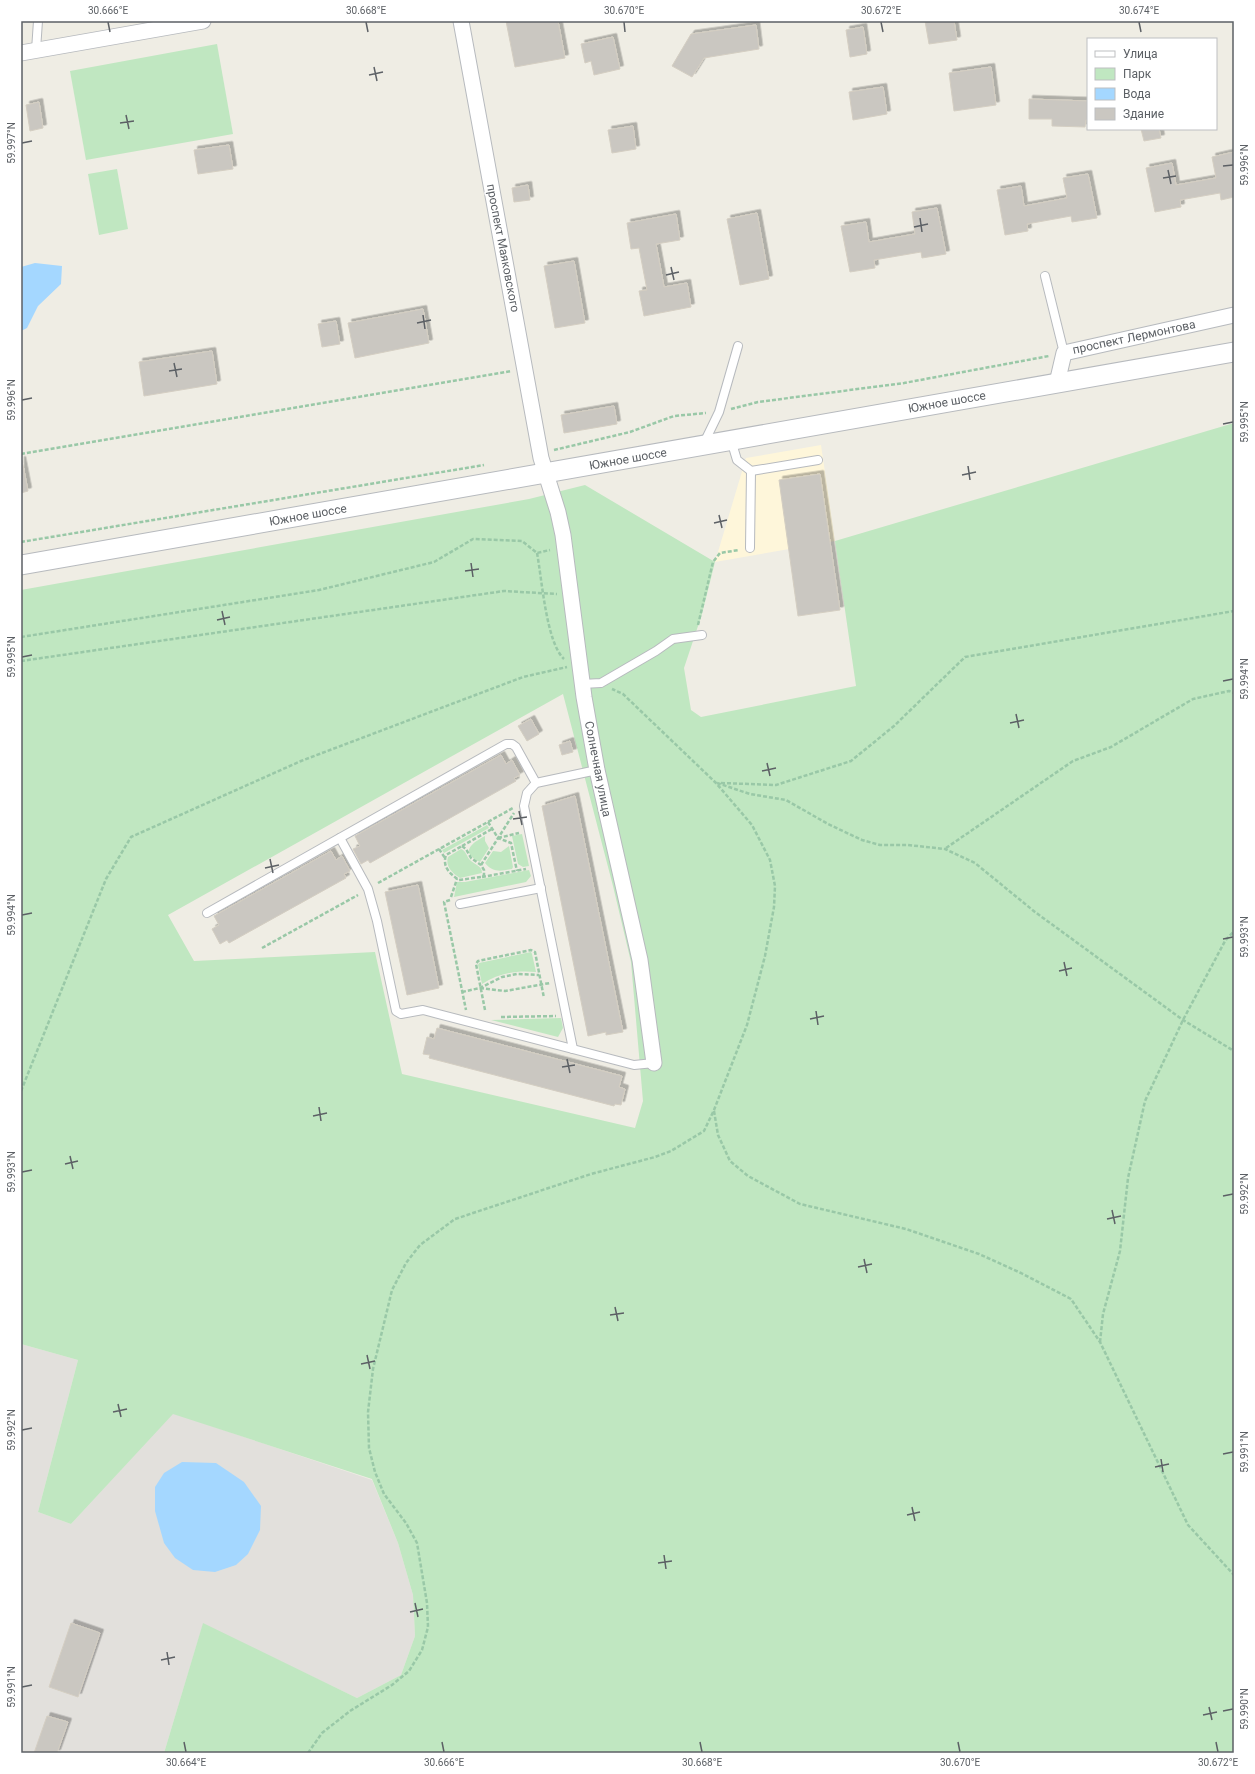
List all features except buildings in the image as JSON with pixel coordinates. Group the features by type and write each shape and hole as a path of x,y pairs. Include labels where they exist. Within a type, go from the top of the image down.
{"street":[{"path":"28,52 203,21"},
{"name":"проспект Маяковского","path":"461,21 543,466"},
{"name":"проспект Лермонтова","path":"1057,383 1064,353 1234,316"},
{"name":"Южное шоссе","path":"21,565 543,466 703,446 1234,352"},
{"name":"Солнечная улица","path":"543,466 558,512 582,684 597,770 640,960 654,1063"}],"lane":[{"path":"28,52 38,21"},
{"path":"1045,276 1064,353"},
{"path":"703,446 719,412 738,346"},
{"path":"731,440 737,460 751,471 818,460"},
{"path":"750,548 751,471"},
{"path":"582,684 601,683 656,651 673,639 702,635"},
{"path":"207,913 506,744 512,744 516,747 536,783"},
{"path":"574,1049 523,802 527,793 536,783 597,770"},
{"path":"340,838 368,889 377,921 396,1011 402,1014 423,1010 634,1065 654,1063"},
{"path":"459,901 541,888"}],"path":[{"path":"543,466 558,448 630,432 674,416 719,412 758,402 904,383 1064,353"},
{"path":"21,454 526,369"},
{"path":"21,542 485,465"},
{"path":"21,637 319,590 434,562 473,539 522,540 537,553 547,620 553,641 560,655 568,662"},
{"path":"537,553 564,547"},
{"path":"690,637 697,626 713,562 720,553 750,548"},
{"path":"21,661 504,591 544,593"},
{"path":"716,783 776,785 850,761 894,726 965,657 1234,611"},
{"path":"21,1091 106,879 131,837 301,761 523,677 572,666"},
{"path":"308,1753 322,1733 350,1712 392,1685 409,1671 422,1650 428,1627 427,1603 417,1543 406,1524 384,1494 375,1472 369,1448 368,1412 373,1369 392,1290 406,1263 420,1245 455,1219 591,1174 655,1157 671,1151 704,1130 714,1110 747,1025 765,956 774,907 775,886 770,860 752,825 716,783 623,694 601,683"},
{"path":"945,848 1073,761 1112,746 1193,699 1229,691 1234,693"},
{"path":"716,783 750,794 786,800 828,824 862,840 880,844 945,848 975,863 1035,912 1184,1020 1234,1052"},
{"path":"262,948 523,802"},
{"path":"481,865 523,802"},
{"path":"488,822 498,838 511,843 517,871"},
{"path":"445,858 454,849 492,829"},
{"path":"498,838 529,831"},
{"path":"462,846 466,849 471,858 481,865 484,870 484,875 481,877"},
{"path":"439,849 445,858 447,869 459,880 537,867"},
{"path":"451,900 457,879"},
{"path":"459,901 451,900 444,902 467,1021"},
{"path":"1100,1342 1103,1314 1120,1252 1128,1178 1145,1101 1184,1020 1225,941 1234,931"},
{"path":"485,1010 476,964 478,961 531,950 535,952 544,998"},
{"path":"462,992 480,988 502,977 516,974 539,975"},
{"path":"480,988 505,991 541,985"},
{"path":"498,1017 567,1016"},
{"path":"714,1110 718,1135 730,1161 748,1176 800,1204 906,1229 979,1254 1021,1273 1071,1299 1100,1342 1188,1525 1234,1575"}],"shaded area":[{"path":"821,445 835,541 715,562 746,458"},
{"path":"21,1344 78,1360 38,1512 71,1524 173,1413 372,1480 398,1543 413,1595 415,1636 401,1675 357,1698 203,1624 164,1753 21,1753"}],"green space":[{"path":"217,44 233,134 86,160 70,71"},
{"path":"117,169 128,229 99,235 88,174"},
{"path":"1234,423 1234,1753 164,1753 203,1623 357,1698 401,1675 415,1636 413,1595 398,1543 372,1479 173,1414 71,1524 38,1512 78,1360 21,1344 21,590 529,499 585,485 715,562 702,614 684,668 691,710 701,717 856,686 835,541","holes":["563,694 613,886 631,962 643,1101 635,1128 402,1074 375,952 194,961 168,915"]},
{"path":"487,825 489,828 444,853 442,850"},
{"path":"522,834 529,866 523,867 518,864 512,836"},
{"path":"485,836 485,841 489,848 480,862 470,855 469,851 472,845"},
{"path":"509,846 513,867 512,869 501,871 494,870 485,863 493,851 501,852"},
{"path":"461,849 471,861 481,868 482,873 460,878 452,872 447,863 448,857"},
{"path":"529,870 531,876 526,882 454,897 457,882 465,882"},
{"path":"531,952 536,972 522,971 508,973 495,977 482,984 478,965 479,963"},
{"path":"561,1018 563,1028 558,1037 491,1020"}],"water":[{"path":"35,263 62,266 61,284 38,306 27,328 21,331 21,267"},
{"path":"182,1462 216,1463 244,1482 261,1506 260,1530 248,1554 236,1565 215,1572 193,1570 175,1558 164,1543 155,1511 155,1487 164,1473"}]}
